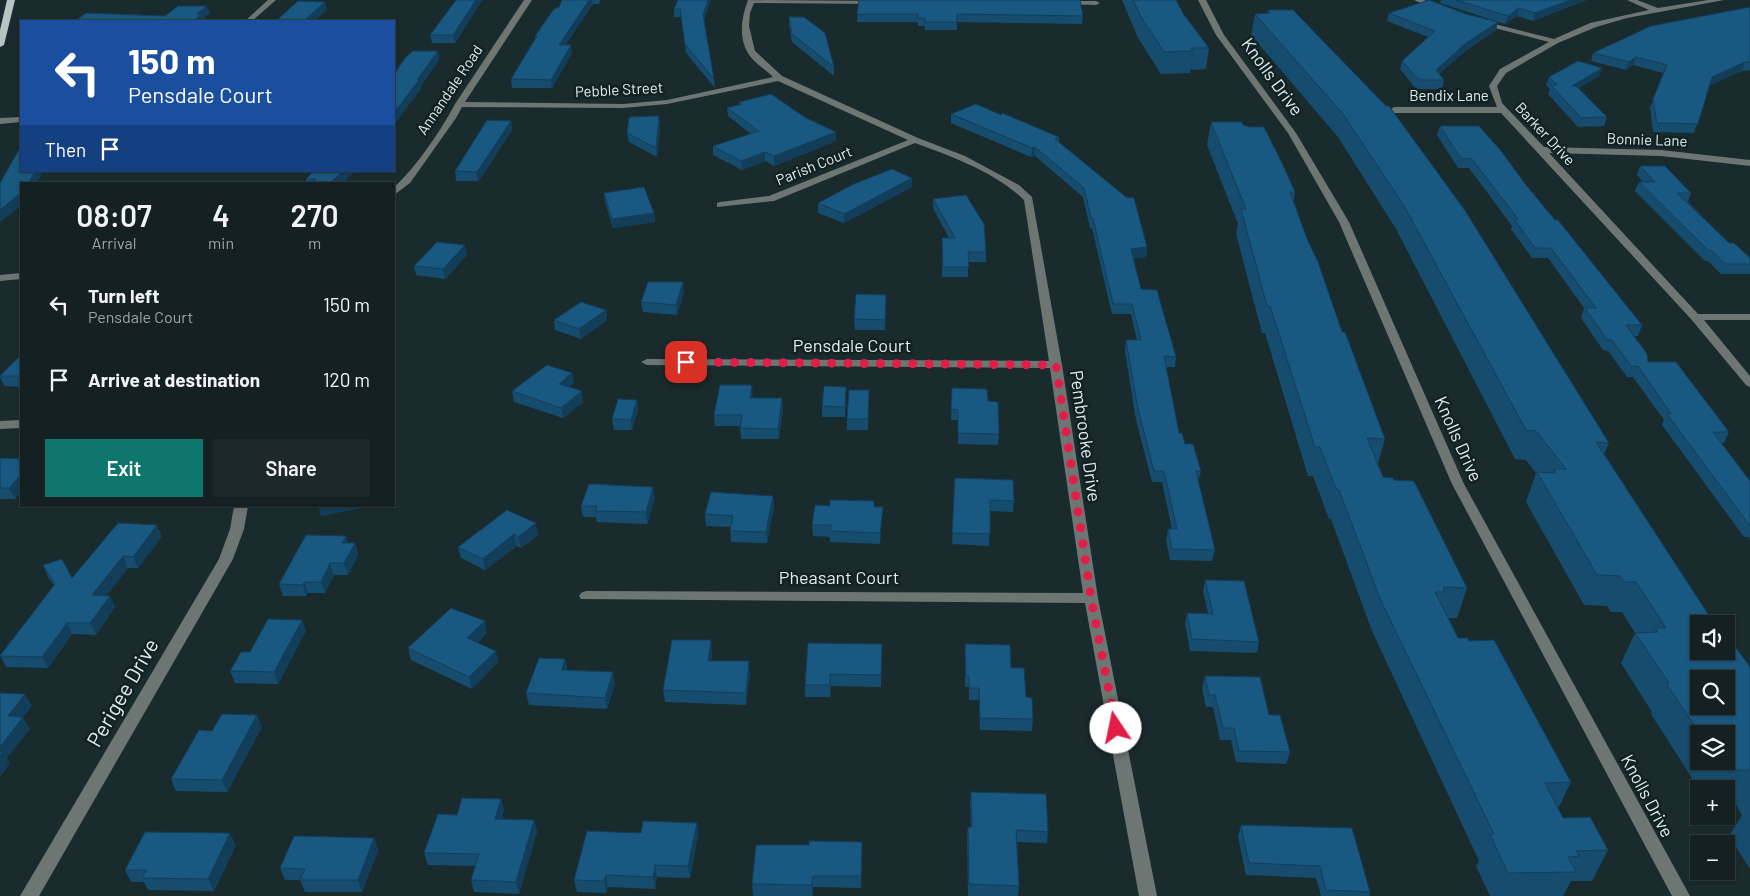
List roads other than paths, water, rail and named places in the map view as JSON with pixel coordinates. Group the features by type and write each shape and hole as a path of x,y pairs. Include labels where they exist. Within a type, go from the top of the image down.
{"main road":[{"path":"0,45 11,0"}],"street":[{"path":"249,20 272,0"},
{"name":"Annandale Road","path":"395,191 407,180 452,118 459,104 528,0"},
{"name":"Knolls Drive","path":"1202,0 1220,35 1292,133 1344,222 1458,484 1681,896"},
{"path":"1418,0 1445,11"},
{"path":"1631,0 1656,10"},
{"name":"Barker Drive","path":"1720,0 1607,20 1555,41 1503,71 1494,81 1493,86 1496,98 1505,110 1694,316 1750,383"},
{"path":"751,1 880,2"},
{"name":"Pembrooke Drive","path":"751,1 746,13 745,26 751,52 779,78 915,140 962,158 1016,187 1029,200 1091,598 1148,896"},
{"path":"1057,3 1096,3"},
{"path":"1477,21 1555,41"},
{"name":"Pebble Street","path":"459,104 623,106 667,102 779,78"},
{"name":"Bendix Lane","path":"1394,110 1505,110"},
{"path":"0,121 20,120"},
{"name":"Parish Court","path":"720,204 771,198 915,140"},
{"name":"Bonnie Lane","path":"1542,150 1661,153 1750,163"},
{"path":"0,278 20,276"},
{"path":"1694,316 1750,316"},
{"name":"Pensdale Court","path":"647,362 1056,365"},
{"path":"0,425 20,424"},
{"name":"Perigee Drive","path":"29,896 226,559 237,529 241,507"},
{"name":"Pheasant Court","path":"586,596 1091,598"}]}
